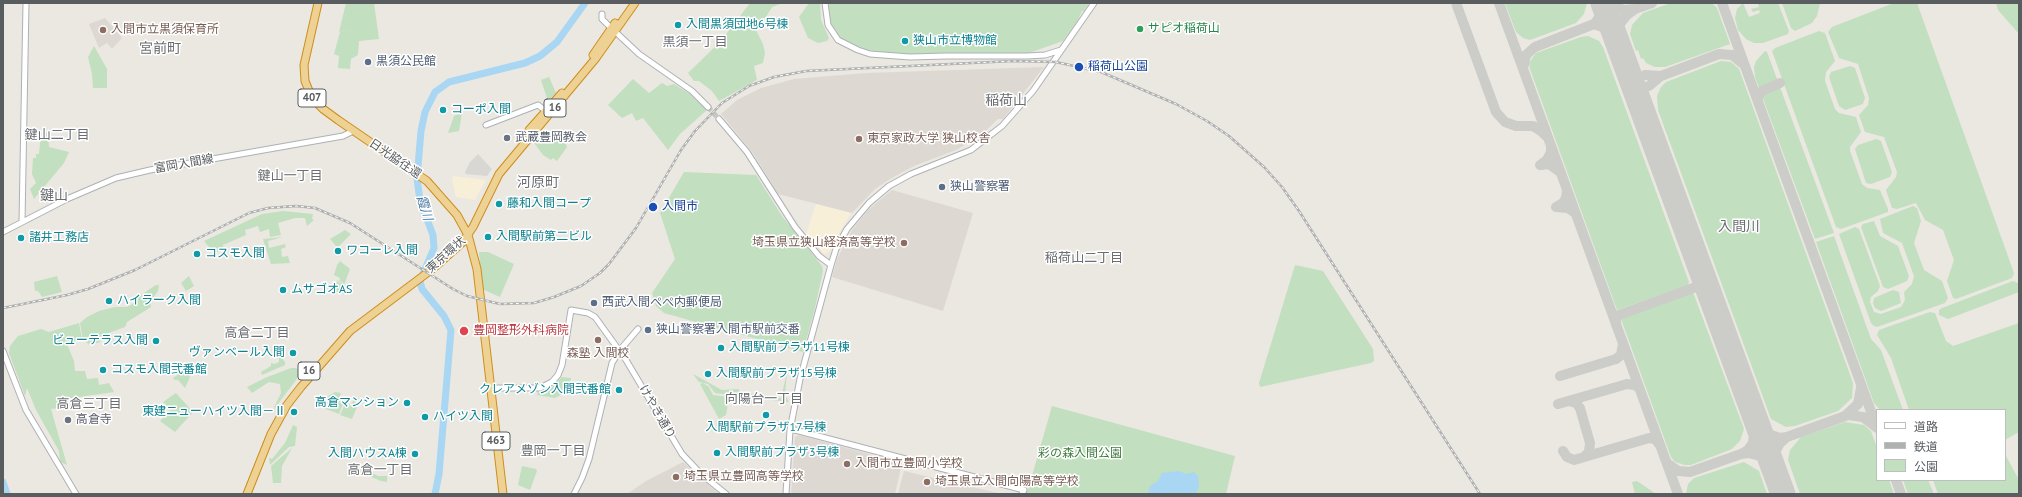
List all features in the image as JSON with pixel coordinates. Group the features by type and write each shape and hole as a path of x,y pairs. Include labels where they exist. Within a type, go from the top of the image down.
{"highway":[{"name":"日光脇往還","path":"318,3 304,59 305,81 309,92 317,104 353,131 427,180 457,215 467,233 477,269 503,494"},
{"name":"東京環状","path":"243,494 267,433 284,404 298,385 348,328 455,250 467,233 500,174 580,79 629,3"},
{"name":"東京環状","path":"467,233 496,172 635,3"},
{"name":"東京環状","path":"247,494 271,434 284,410 301,387 350,331 413,281"}],"street":[{"path":"22,222 26,3"},
{"path":"825,3 828,26 838,40 858,50 874,55 910,58 946,56 1027,56 1046,55 1061,50"},
{"path":"786,494 790,430 800,379 836,249 847,229 880,193 905,178 971,150 981,144 1002,126 1025,101 1094,3"},
{"path":"602,14 602,18 613,30 639,54 692,91 708,107"},
{"path":"486,124 538,105 546,111"},
{"path":"719,119 747,152 795,227 819,256 831,265"},
{"name":"富岡入間線","path":"3,232 87,189 127,175 343,136 353,131"},
{"name":"けやき通り","path":"490,388 540,388 552,382 561,369 569,322 572,316 577,313 597,321 620,350 682,454 700,473 726,494"},
{"path":"574,494 586,469 612,363 620,350 638,329"},
{"path":"3,351 26,410 76,494"},
{"path":"790,430 795,430 1021,489 1024,490 1022,494"}],"shaded area":[{"name":"入間市立黒須保育所","path":"105,18 122,38 112,49 107,43 99,48 89,24"},
{"name":"東京家政大学 狭山校舎","path":"1044,67 1003,119 998,119 979,137 956,150 914,166 890,179 875,189 852,213 778,194 753,153 721,114 737,100 761,88 794,79 866,73"},
{"path":"478,154 492,169 487,176 466,174 465,172 470,162"},
{"path":"453,176 486,180 475,200 456,197 452,180"},
{"name":"埼玉県立狭山経済高等学校","path":"892,190 973,213 943,311 832,277 837,259 852,230 869,209"},
{"path":"816,204 851,213 829,252 824,254 806,234"},
{"name":"入間市立豊岡小学校","path":"799,435 902,463 895,494 791,494 795,437"},
{"name":"埼玉県立豊岡高等学校","path":"683,462 719,494 627,494 646,481"},
{"name":"埼玉県立入間向陽高等学校","path":"904,471 1002,494 898,494"}],"green space":[{"path":"346,3 374,3 379,39 359,41 358,55 351,59 350,69 338,68 339,56 334,54 340,32 357,29 339,32"},
{"path":"750,3 783,3 772,7 766,17 753,24 763,44 765,53 763,63 754,66 757,80 719,101 712,91 699,81 694,81 688,73 720,42"},
{"path":"809,3 820,3 821,20 829,38 827,41 818,43 808,38 799,17"},
{"path":"829,3 1089,3 1084,11 1082,11 1078,20 1063,41 1029,53 911,54 869,51 840,38 829,20"},
{"path":"1505,3 1587,3 1584,14 1576,23 1530,40 1523,38 1516,32"},
{"path":"1671,3 1712,3 1717,8 1730,44 1665,67 1655,67 1646,63 1643,58 1641,59 1638,50 1636,51 1630,34 1632,25 1643,13"},
{"path":"1743,3 1749,17 1760,13 1759,10 1753,12 1751,9 1759,7 1758,4 1778,3 1789,31 1788,34 1763,43 1754,43 1746,39 1738,30 1735,18 1737,9"},
{"path":"1782,3 1820,3 1817,16 1812,23 1795,31 1791,28"},
{"path":"1894,3 1917,3 2014,273 2012,278 1956,299 1953,298 1947,281 1954,260 1943,230 1925,220 1916,203 1897,209 1892,208 1886,190 1896,177 1897,172 1884,137 1865,132 1859,115 1868,105 1869,98 1858,64 1839,58 1828,32 1832,27"},
{"path":"1996,3 2019,3 2019,34 1998,10"},
{"path":"1819,31 1825,33 1835,61 1826,72 1825,81 1835,109 1839,113 1856,117 1861,132 1850,147 1850,151 1862,184 1867,188 1880,190 1888,209 1888,212 1841,229 1836,227 1772,51 1775,48"},
{"path":"1588,36 1599,41 1603,47 1689,282 1688,285 1617,310 1529,63 1536,53 1581,37"},
{"path":"94,46 107,69 107,88 93,88 92,74 88,57"},
{"path":"1765,51 1767,52 1834,233 1815,239 1755,77 1754,67 1756,61"},
{"path":"1721,61 1731,62 1739,69 1853,383 1852,398 1838,411 1795,426 1786,427 1771,419 1658,110 1657,96 1661,87 1666,82"},
{"path":"1850,66 1855,68 1865,98 1863,104 1845,110 1839,106 1829,77 1831,72"},
{"path":"549,77 556,93 548,101 541,80"},
{"path":"633,79 649,93 662,83 667,86 674,84 690,94 707,110 680,134 668,150 643,118 636,121 632,113 622,118 608,105"},
{"path":"462,113 459,131 448,133 454,116"},
{"path":"541,129 547,134 559,131 563,135 567,147 557,161 553,158 551,160 543,155 532,140"},
{"path":"41,132 48,133 49,147 69,152 64,163 34,199 30,189 36,183 32,174 33,158 36,158 36,154 39,154"},
{"path":"1876,139 1881,141 1892,172 1890,177 1871,184 1866,183 1855,149 1858,145"},
{"path":"684,172 756,175 782,216 822,266 823,271 815,308 803,352 664,313 656,306 652,293 675,259 660,213"},
{"path":"1913,206 1917,208 1921,221 1914,243 1924,270 1942,281 1948,298 1945,303 1877,327 1871,323 1839,234 1855,227 1859,229 1880,286 1878,291 1871,297 1870,302 1874,312 1881,314 1901,307 1905,300 1904,292 1912,284 1914,276 1902,243 1883,233 1880,219"},
{"path":"283,211 313,214 312,219 314,220 307,226 305,218 295,218 278,223 281,235 270,237 269,229 260,232 258,226 245,230 246,235 223,245 223,250 214,253 204,241 262,214"},
{"path":"1874,221 1880,236 1898,246 1909,276 1907,281 1888,289 1883,287 1861,227 1863,224"},
{"path":"345,230 351,234 338,247 330,239"},
{"path":"1834,236 1871,339 1881,350 1903,409 1879,409 1874,403 1816,242"},
{"path":"283,237 268,241 269,248 285,244 286,247 281,249 282,257 288,256 290,263 271,264 263,239"},
{"path":"479,252 488,252 514,264 500,297 482,289"},
{"path":"340,261 350,269 344,285 342,281 339,282 340,278 334,275"},
{"path":"1295,265 1323,271 1373,349 1374,361 1371,363 1260,387 1259,383"},
{"path":"57,276 62,292 42,297 38,291 35,291 34,282"},
{"path":"189,276 194,286 186,291 181,283"},
{"path":"338,280 339,283 342,282 344,286 347,286 344,295 340,291 334,293 331,291 332,285 335,285"},
{"path":"2013,281 2018,283 2019,292 1948,319 1939,315 1939,310 1942,308"},
{"path":"156,285 159,285 158,291 150,302 151,307 127,322 125,327 106,334 102,337 100,342 90,345 83,340 80,323 87,317 99,311 115,307 127,307 136,302 138,297"},
{"path":"1893,290 1899,292 1901,303 1881,311 1875,308 1873,303 1874,298"},
{"path":"1693,292 1744,429 1740,441 1732,449 1691,465 1685,465 1675,462 1671,457 1621,319"},
{"path":"1930,312 1935,313 1946,341 1953,346 2019,323 2019,432 2006,439 2006,409 1909,409 1891,358 1877,335 1879,330"},
{"path":"79,323 82,339 67,344 74,361 75,371 85,371 87,379 98,378 99,385 109,383 114,392 58,400 59,408 51,409 67,465 60,462 59,451 36,410 27,388 25,396 9,353 10,346 18,336 41,329 49,332"},
{"path":"281,357 285,362 285,365 262,375 261,372 271,366 271,363 275,364 279,362 279,358"},
{"path":"291,368 296,368 302,372 272,412 281,393 280,384 269,382 252,393 247,387 265,378"},
{"path":"185,370 190,377 185,388 178,380 173,378"},
{"path":"787,372 785,395 789,402 715,393 708,384 699,382 693,374 722,390 738,389 741,392 781,398"},
{"path":"562,377 571,378 566,392 555,398 537,395 538,391 551,388"},
{"path":"703,383 709,387 713,395 729,397 726,415 719,419 700,384"},
{"path":"335,392 341,393 339,399 344,401 339,414 323,408 329,404 325,398"},
{"path":"176,393 193,412 175,432 160,421 171,409 163,402"},
{"path":"354,399 359,402 352,419 340,415 345,404 351,406"},
{"name":"彩の森入間公園","path":"1052,406 1235,456 1226,494 1023,494 1024,489 1028,490"},
{"path":"1845,422 1864,425 1871,431 1876,445 1876,481 1889,481 1894,494 1800,494 1788,460 1790,450 1801,437"},
{"path":"293,425 297,427 295,446 289,447 270,465 269,458 272,459 285,443"},
{"path":"292,448 282,466 281,483 273,483 271,466"},
{"path":"2006,456 2019,480 2019,494 1938,494 1933,481 2006,481"},
{"path":"1744,462 1759,471 1767,494 1686,494 1688,484 1694,478"},
{"path":"354,465 378,476 387,476 387,482 352,469"},
{"path":"522,466 536,469 537,471 530,490 518,485"},
{"path":"1637,481 1656,494 1635,494 1632,482"},
{"path":"1903,481 1928,481 1934,494 1908,494"}],"water":[{"path":"1179,471 1186,474 1194,472 1198,476 1199,487 1195,494 1148,494 1150,486 1158,481 1162,473"}],"waterway":[{"name":"霞川","path":"435,494 439,474 451,330 444,316 422,289 420,281 434,248 433,235 420,201 417,178 421,131 425,112 435,92 449,82 525,63 540,56 557,42 585,3"},
{"path":"3,482 7,494"}],"taxiway":[{"path":"1456,3 1496,112 1505,122 1516,126 1533,126 1546,136"},
{"path":"1499,3 1678,494"},
{"path":"1594,24 1602,14 1602,3"},
{"path":"1607,3 1624,10 1635,9"},
{"path":"1616,38 1619,25 1627,15 1635,9 1652,3"},
{"path":"1722,3 1876,425"},
{"path":"1523,69 1526,55 1535,47 1594,24 1608,29 1616,38"},
{"path":"1649,86 1661,76 1719,54 1732,55 1743,64"},
{"path":"1645,75 1661,76"},
{"path":"1758,102 1758,96 1762,91 1780,83"},
{"path":"1551,147 1551,152 1547,160 1540,165 1549,164 1560,172"},
{"path":"1567,190 1566,198 1563,203 1556,207 1568,208 1575,213"},
{"path":"1616,325 1616,319 1619,315 1696,287 1700,282 1702,272"},
{"path":"1560,376 1616,359 1621,355 1623,344"},
{"path":"1558,404 1627,384 1635,385 1639,388"},
{"path":"1845,416 1858,404 1861,388"},
{"path":"1569,401 1576,403 1580,408 1590,443 1589,452 1584,457"},
{"path":"1756,421 1768,434 1780,438 1787,437 1848,415 1863,417 1876,427"},
{"path":"1741,454 1748,450 1753,443 1756,421"},
{"path":"1774,468 1775,452 1780,443 1787,437"},
{"path":"1563,451 1567,457 1574,460 1649,438 1655,439 1660,445"},
{"path":"1667,463 1678,471 1690,472 1741,454 1749,453 1760,456 1774,468"},
{"path":"1896,481 1901,494"}],"runway":[{"path":"1603,3 1783,494"}],"tunnel":[{"path":"708,107 719,119"}],"railway":[{"path":"3,308 67,295 88,289 135,270 249,213 268,208 296,206 315,208 350,223 453,289 467,296 500,304 534,303 581,286 600,273 609,264 636,228 681,150 695,131 722,103 749,86 774,77 806,71 1013,61 1056,62 1101,72 1176,104 1207,121 1229,136 1264,167 1282,187 1299,211 1480,494"}],"place":[{"name":"入間黒須団地6号棟","path":"678,25"},
{"name":"サピオ稲荷山","path":"1140,29"},
{"name":"入間市立黒須保育所","path":"103,30"},
{"name":"狭山市立博物館","path":"905,41"},
{"name":"黒須公民館","path":"368,62"},
{"name":"稲荷山公園","path":"1079,67"},
{"name":"コーポ入間","path":"443,110"},
{"name":"武蔵豊岡教会","path":"507,138"},
{"name":"東京家政大学 狭山校舎","path":"859,139"},
{"name":"狭山警察署","path":"942,187"},
{"name":"藤和入間コープ","path":"499,204"},
{"name":"入間市","path":"653,207"},
{"name":"入間駅前第二ビル","path":"488,237"},
{"name":"諸井工務店","path":"21,238"},
{"name":"埼玉県立狭山経済高等学校","path":"904,243"},
{"name":"ワコーレ入間","path":"338,251"},
{"name":"コスモ入間","path":"197,254"},
{"name":"ムサゴオAS","path":"283,290"},
{"name":"ハイラーク入間","path":"109,301"},
{"name":"西武入間ぺぺ内郵便局","path":"594,303"},
{"name":"狭山警察署入間市駅前交番","path":"648,330"},
{"name":"豊岡整形外科病院","path":"464,331"},
{"name":"森塾 入間校","path":"598,340"},
{"name":"ビューテラス入間","path":"156,341"},
{"name":"入間駅前プラザ11号棟","path":"721,348"},
{"name":"ヴァンベール入間","path":"293,353"},
{"name":"コスモ入間弐番館","path":"103,370"},
{"name":"入間駅前プラザ15号棟","path":"708,374"},
{"name":"クレアメゾン入間弐番館","path":"619,390"},
{"name":"高倉マンション","path":"407,403"},
{"name":"東建ニューハイツ入間－Ⅱ","path":"294,412"},
{"name":"入間駅前プラザ17号棟","path":"766,415"},
{"name":"ハイツ入間","path":"425,417"},
{"name":"高倉寺","path":"68,420"},
{"name":"入間駅前プラザ3号棟","path":"717,453"},
{"name":"入間ハウスA棟","path":"415,454"},
{"name":"入間市立豊岡小学校","path":"847,464"},
{"name":"埼玉県立豊岡高等学校","path":"676,477"},
{"name":"埼玉県立入間向陽高等学校","path":"927,482"}],"district":[{"name":"黒須一丁目","path":"695,42"},
{"name":"宮前町","path":"160,49"},
{"name":"稲荷山","path":"1006,101"},
{"name":"鍵山二丁目","path":"57,135"},
{"name":"鍵山一丁目","path":"290,176"},
{"name":"河原町","path":"538,183"},
{"name":"鍵山","path":"54,196"},
{"name":"入間川","path":"1739,227"},
{"name":"稲荷山二丁目","path":"1084,258"},
{"name":"高倉二丁目","path":"257,333"},
{"name":"向陽台一丁目","path":"764,399"},
{"name":"高倉三丁目","path":"89,404"},
{"name":"豊岡一丁目","path":"553,451"},
{"name":"高倉一丁目","path":"380,470"}]}
